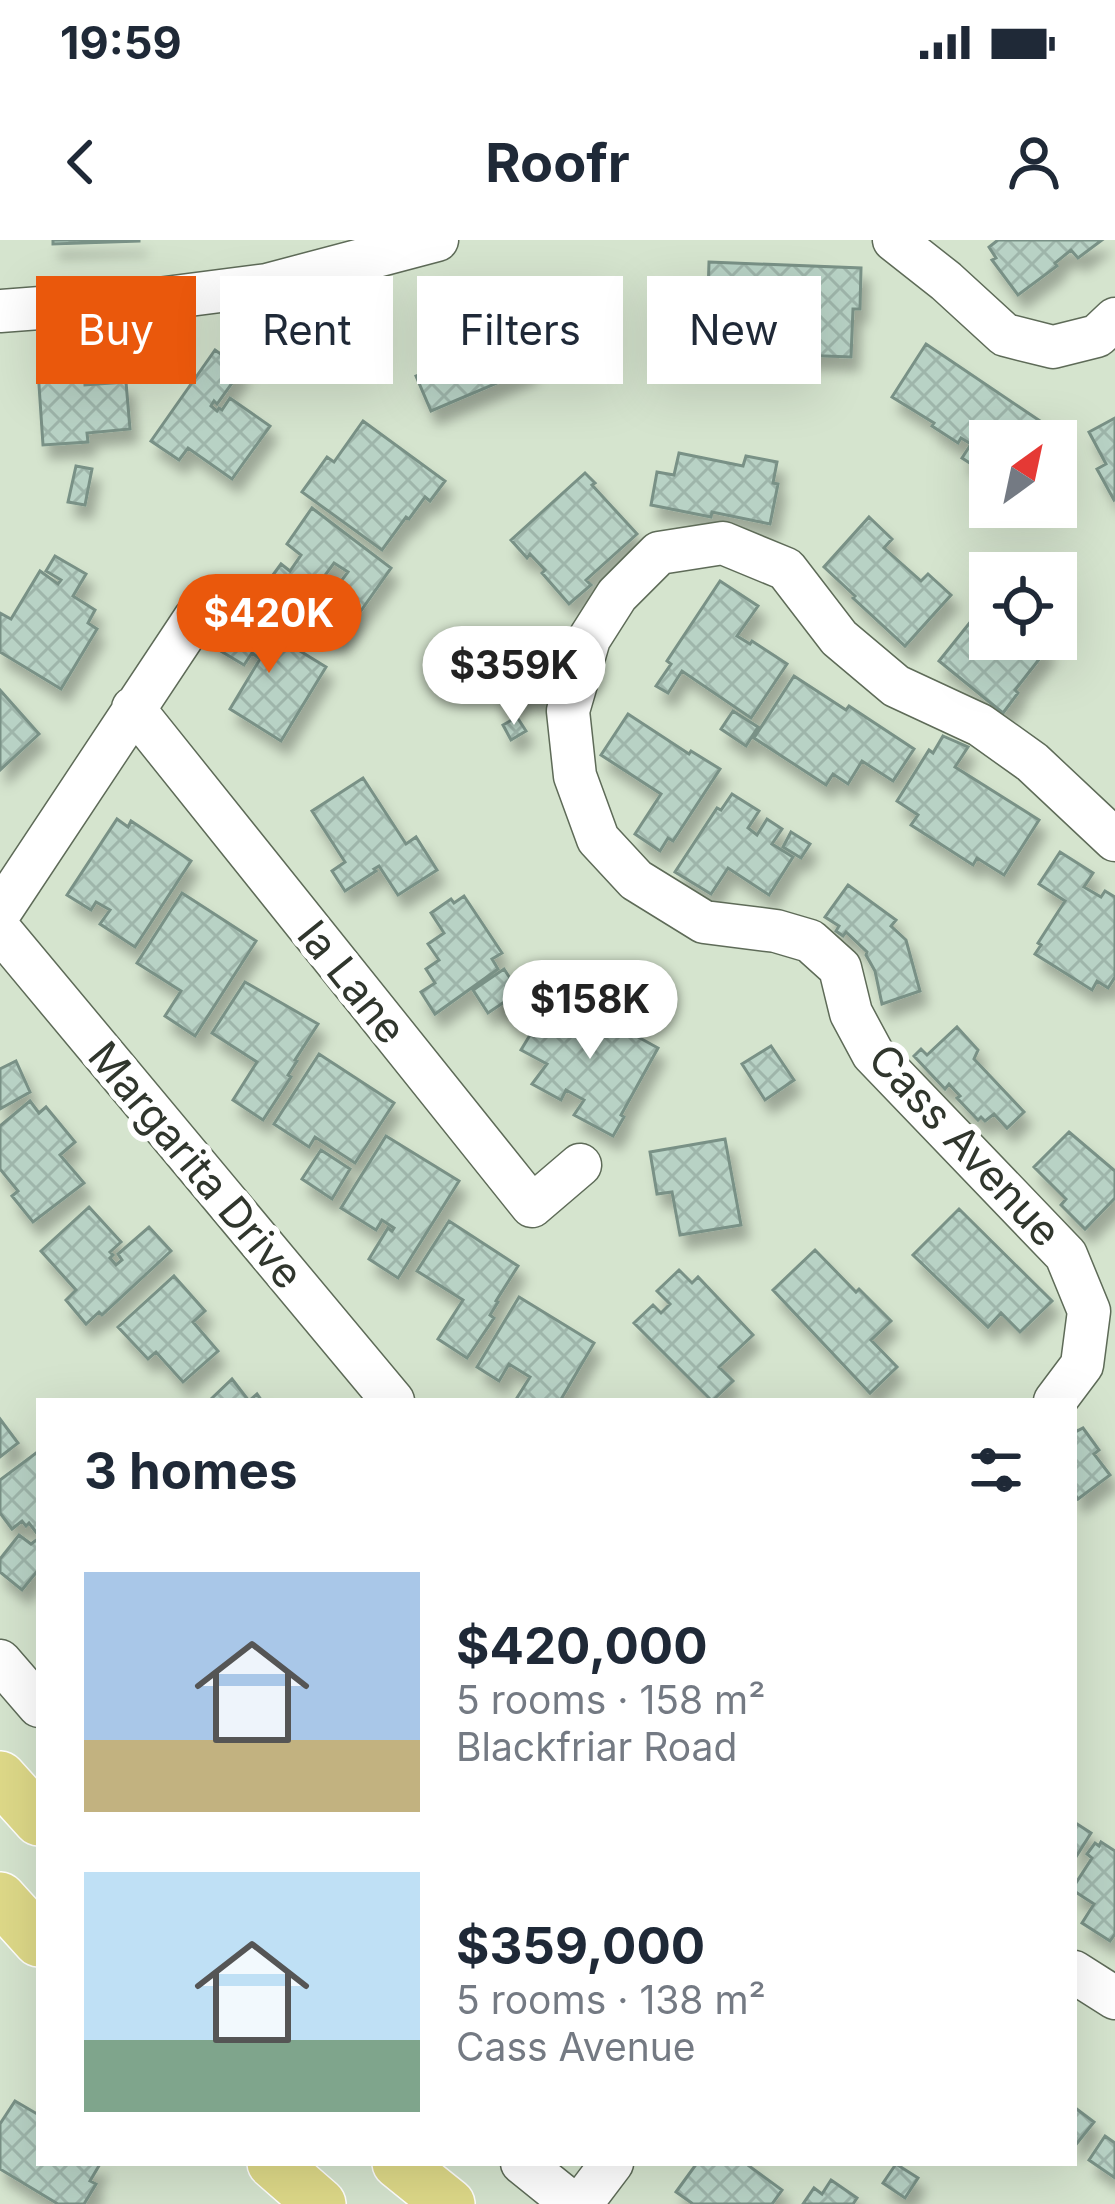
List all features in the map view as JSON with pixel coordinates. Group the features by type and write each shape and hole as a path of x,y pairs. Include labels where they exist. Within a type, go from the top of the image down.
{"main road":[{"path":"0,1777 36,1817"},
{"path":"0,1898 36,1938"},
{"path":"276,2166 320,2204"},
{"path":"402,2166 449,2204"}],"street":[{"path":"0,310 158,299 267,285 437,240"},
{"path":"894,240 1005,335 1053,347 1097,336 1115,319"},
{"name":"Cass Avenue","path":"1057,1398 1082,1365 1089,1311 1066,1255 873,1054 851,1013 840,968 810,941 776,931 704,922 636,880 598,839 575,776 568,711 589,639 617,595 659,553 723,543 786,569 839,638 896,686 980,724 1032,762 1115,840"},
{"path":"0,912 195,618"},
{"name":"Ia Lane","path":"133,708 532,1206 580,1165"},
{"name":"Margarita Drive","path":"0,930 390,1398"},
{"path":"0,1661 36,1703"},
{"path":"1077,1974 1115,1998"},
{"path":"526,2166 577,2204 609,2166"}],"building":[{"path":"53,240 139,240 139,241 53,244"},
{"path":"998,240 1102,240 1078,258 1071,250 1018,295 992,260 996,258 989,247"},
{"path":"709,262 861,268 851,357 821,356 821,276 709,276"},
{"path":"926,344 1039,420 969,420 969,443 961,438 958,443 892,397"},
{"path":"215,350 220,354 220,384 231,384 211,406 222,410 230,398 270,426 232,479 188,448 179,460 151,441 191,384 196,384"},
{"path":"39,384 126,384 130,429 87,433 88,442 43,445"},
{"path":"419,384 495,384 431,411"},
{"path":"1115,418 1114,500 1097,469 1106,464 1089,432"},
{"path":"363,421 445,481 430,501 425,497 406,517 382,550 302,492 327,457 334,462"},
{"path":"679,453 743,466 746,456 777,462 770,524 651,505 657,472 674,475"},
{"path":"76,466 92,469 85,505 68,502"},
{"path":"585,473 637,534 586,580 591,585 569,604 542,573 545,570 511,540"},
{"path":"312,508 391,568 339,642 262,590 281,564 290,571 301,555 287,544","holes":["334,563 348,572 336,588 323,578"]},
{"path":"869,517 892,539 884,548 921,581 928,574 951,595 905,646 824,567"},
{"path":"55,556 86,574 73,596 95,610 88,623 97,629 61,689 0,652 0,613 11,619 40,571 58,584 61,580 46,571"},
{"path":"720,581 758,606 737,636 787,664 751,718 682,671 668,693 656,686 671,664 667,661"},
{"path":"235,611 326,667 281,741 230,709 260,659 252,653 244,665 214,647"},
{"path":"969,624 969,660 1039,660 1003,713 939,661"},
{"path":"794,676 914,749 893,781 862,761 848,784 833,774 826,785 754,738"},
{"path":"546,677 547,698 504,703 498,682"},
{"path":"0,690 39,734 0,770"},
{"path":"733,711 758,727 746,746 721,729"},
{"path":"628,714 720,769 673,841 668,838 660,851 635,834 661,794 601,755"},
{"path":"517,717 526,731 511,740 503,725"},
{"path":"943,736 968,747 955,767 1039,820 1004,875 977,858 973,865 911,825 918,815 897,801"},
{"path":"363,778 406,844 416,837 437,870 398,895 379,866 345,891 332,871 345,862 312,811"},
{"path":"732,794 759,811 748,828 757,835 767,819 782,829 772,844 793,857 769,895 728,868 711,894 675,872 717,808 721,810"},
{"path":"117,819 128,827 131,821 191,861 135,947 100,924 110,910 96,902 91,910 67,895"},
{"path":"791,832 810,844 801,858 783,847"},
{"path":"1060,852 1093,873 1084,887 1101,897 1105,891 1115,897 1115,977 1108,988 1097,981 1092,990 1035,954 1065,901 1039,884"},
{"path":"848,885 896,920 891,926 906,940 920,991 882,1004 867,952 846,932 843,936 836,931 839,926 825,917"},
{"path":"182,893 256,941 195,1036 165,1016 181,991 137,963"},
{"path":"464,896 502,953 492,959 498,969 435,1014 421,992 435,983 426,969 439,960 428,944 444,933 431,913"},
{"path":"504,969 519,992 488,1013 473,990"},
{"path":"245,982 318,1024 263,1120 233,1100 257,1062 212,1033"},
{"path":"565,1000 577,1006 581,1000 658,1048 613,1136 574,1115 584,1100 566,1090 561,1100 532,1084 547,1064 521,1050 545,1015 549,1018"},
{"path":"957,1027 978,1050 974,1059 1024,1112 1007,1128 994,1114 978,1120 949,1084 945,1089 914,1056 921,1049 927,1055"},
{"path":"771,1046 794,1080 765,1100 742,1064"},
{"path":"319,1054 394,1103 355,1163 315,1137 309,1147 274,1124"},
{"path":"16,1061 30,1092 0,1109 0,1069"},
{"path":"30,1101 39,1113 46,1107 75,1142 60,1155 84,1183 33,1222 12,1196 18,1191 0,1169 0,1126"},
{"path":"1069,1132 1115,1171 1115,1198 1085,1229 1061,1205 1066,1199 1034,1167"},
{"path":"386,1136 459,1181 398,1278 369,1259 388,1228 394,1228 382,1220 376,1230 341,1208"},
{"path":"725,1139 741,1225 680,1235 672,1192 657,1194 650,1152"},
{"path":"321,1150 350,1169 332,1199 302,1179"},
{"path":"89,1207 121,1242 110,1252 116,1265 122,1260 118,1254 149,1227 171,1251 86,1324 66,1300 76,1290 41,1251"},
{"path":"959,1209 1052,1301 1020,1332 1001,1313 988,1327 913,1255"},
{"path":"449,1221 518,1266 496,1301 490,1315 494,1318 467,1358 438,1339 463,1300 417,1271"},
{"path":"815,1250 891,1321 871,1340 897,1367 870,1393 773,1290"},
{"path":"679,1270 692,1283 698,1277 753,1335 719,1367 733,1381 715,1398 709,1398 634,1323 653,1305 661,1313 670,1304 657,1291"},
{"path":"174,1276 205,1311 193,1322 218,1351 183,1382 156,1352 148,1359 118,1327"},
{"path":"519,1297 594,1343 562,1398 517,1398 530,1377 509,1364 499,1381 477,1367"},
{"path":"232,1379 247,1398 212,1398"},
{"path":"0,1419 18,1443 0,1457"},
{"path":"1083,1428 1110,1475 1078,1499 1077,1431"},
{"path":"36,1453 36,1532 22,1521 12,1529 0,1513 0,1480"},
{"path":"19,1535 31,1544 36,1540 36,1573 22,1590 0,1572 0,1559"},
{"path":"1077,1824 1091,1833 1077,1855"},
{"path":"1101,1842 1115,1851 1115,1934 1110,1941 1082,1923 1094,1904 1077,1893 1077,1881 1092,1858 1087,1854 1095,1843 1099,1846"},
{"path":"15,2101 36,2113 36,2166 99,2166 90,2181 96,2184 84,2204 58,2204 0,2169 0,2124"},
{"path":"1077,2109 1094,2122 1077,2143"},
{"path":"1105,2136 1115,2143 1115,2178 1089,2160"},
{"path":"695,2166 749,2166 782,2190 772,2204 693,2204 676,2192"},
{"path":"895,2166 918,2178 905,2198 883,2183"},
{"path":"831,2180 857,2198 853,2204 803,2204 814,2188 822,2194"}]}
